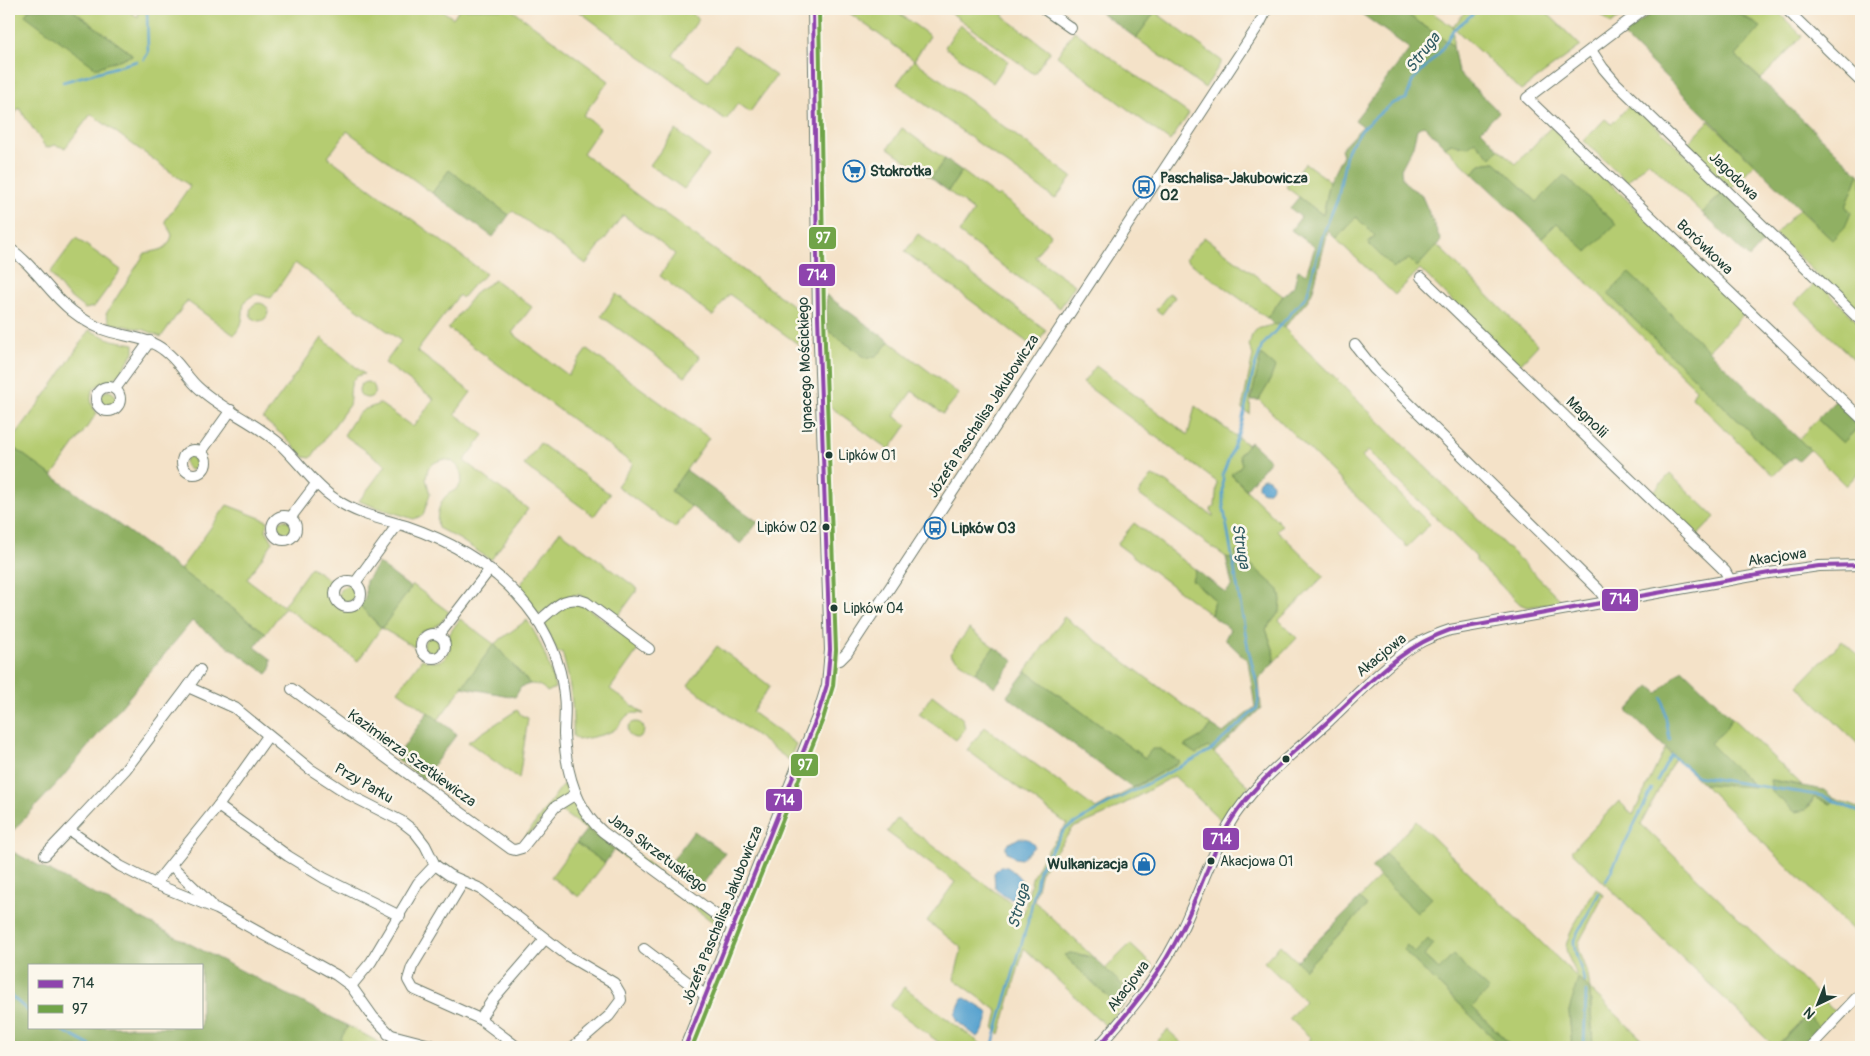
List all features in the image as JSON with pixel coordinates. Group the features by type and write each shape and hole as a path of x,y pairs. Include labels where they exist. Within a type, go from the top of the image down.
{"street":[{"name":"Ignacego Mościckiego","path":"813,9 818,306 829,661"},
{"path":"1044,9 1071,28"},
{"name":"Józefa Paschalisa Jakubowicza","path":"685,1047 824,698 829,661 840,660 847,653 1260,23 1267,9"},
{"path":"1591,50 1644,9"},
{"path":"1786,9 1861,82"},
{"name":"Borówkowa","path":"1591,50 1528,98 1861,418"},
{"name":"Jagodowa","path":"1591,50 1602,68 1615,82 1861,320"},
{"name":"Jana Skrzetuskiego","path":"9,248 27,262 62,302 81,318 100,328 150,342 175,359 200,390 256,426 283,447 316,484 336,500 356,510 424,532 462,550 507,583 527,606 548,639 561,675 565,707 565,751 568,772 576,794 592,820 598,828 734,928"},
{"name":"Magnolii","path":"1421,277 1725,572 1730,580"},
{"path":"115,388 150,342"},
{"path":"1355,345 1374,369 1598,589 1607,602"},
{"path":"201,452 231,410"},
{"path":"291,517 316,484"},
{"path":"354,583 398,524"},
{"name":"Akacjowa","path":"1098,1047 1141,998 1161,969 1184,924 1227,827 1241,806 1287,759 1406,650 1450,630 1730,580 1819,566 1861,565"},
{"path":"439,635 490,569"},
{"path":"538,622 558,605 576,598 586,602 649,649"},
{"path":"45,855 126,769 200,670"},
{"name":"Przy Parku","path":"188,687 235,708 317,773 350,794 401,821 415,832 425,845 435,865 449,875 481,889 568,956 614,984 621,1000 609,1016 573,1047"},
{"name":"Kazimierza Szetkiewicza","path":"292,689 515,850 522,848 555,807 576,794"},
{"path":"156,884 218,806 268,736"},
{"path":"218,806 324,878 400,916"},
{"path":"69,830 120,866 156,884 217,909 336,975 351,986 373,1017 403,1047"},
{"path":"171,865 217,909"},
{"path":"351,986 371,962 418,883 435,865"},
{"path":"463,882 412,967 408,980 413,989 480,1019 517,1047"},
{"path":"480,1019 493,999 545,939"},
{"path":"644,949 706,996"},
{"path":"1810,1047 1861,993"},
{"path":"388,1033 438,1047"}],"green space":[{"path":"9,9 30,9 26,15 132,54 71,9 126,9 138,17 139,9 440,9 453,18 459,9 511,9 609,81 583,115 600,128 583,153 637,195 808,316 809,352 729,294 713,316 660,276 675,254 623,215 586,264 513,211 509,215 449,171 432,193 347,131 328,157 486,274 462,298 459,295 417,351 471,392 455,414 484,435 464,461 528,509 491,560 438,528 437,520 440,506 447,495 457,489 462,478 457,466 450,461 441,460 428,468 426,479 430,494 423,515 414,519 359,501 386,465 344,435 358,414 379,403 413,427 434,399 385,363 401,341 295,263 271,298 256,294 245,302 239,329 234,335 187,301 161,337 145,330 110,323 106,314 145,253 162,249 168,244 172,235 165,221 190,186 91,114 65,148 55,145 46,148 19,108 9,122"},
{"path":"30,9 71,9 133,55 96,68 25,15"},
{"path":"576,9 685,9 699,19 673,55 708,81 734,45 776,76 750,112 738,103 726,120"},
{"path":"844,9 893,9 930,36 914,60"},
{"path":"946,9 1008,9 1003,16 1050,51 1034,74"},
{"path":"1096,9 1151,9 1155,12 1136,38"},
{"path":"1355,9 1400,9 1453,46 1458,72 1499,112 1481,130 1499,149 1491,158 1475,141 1468,147 1451,143 1445,147 1424,125 1417,129 1413,146 1401,169 1402,179 1409,187 1421,194 1441,241 1417,267 1409,259 1393,268 1368,243 1375,236 1356,217 1336,239 1328,231 1313,290 1308,300 1284,328 1279,324 1275,325 1267,318 1283,296 1294,286 1298,270 1306,274 1315,247 1291,230 1301,217 1290,208 1299,197 1323,215 1330,181 1343,155 1341,149 1363,126 1355,120 1410,49"},
{"path":"1400,9 1427,9 1453,27 1453,46"},
{"path":"1467,9 1543,9 1581,46 1521,90 1453,27"},
{"path":"1595,9 1630,9 1611,24"},
{"path":"1657,9 1731,9 1761,27 1736,56 1859,174 1846,207 1851,213 1845,227 1832,240 1623,35"},
{"path":"1731,9 1775,9 1802,36 1761,79 1736,56 1754,22"},
{"path":"1155,12 1222,61 1205,88 1136,38"},
{"path":"960,24 1008,61 993,83 945,47"},
{"path":"1074,31 1189,114 1170,141 1057,56"},
{"path":"914,60 1072,177 1055,199 897,84"},
{"path":"1632,103 1724,192 1702,213 1648,161 1627,182 1584,141 1605,119 1611,124"},
{"path":"1709,121 1754,164 1731,189 1685,146"},
{"path":"1551,127 1745,313 1708,351 1629,273 1608,294 1784,465 1773,476 1692,397 1696,389 1542,238 1557,223 1616,224 1564,175 1537,202 1495,162 1480,164 1473,174 1445,147 1451,143 1459,146 1475,141 1491,158 1499,149 1516,164"},
{"path":"902,128 945,159 931,178 888,148"},
{"path":"676,130 709,156 684,189 650,165"},
{"path":"945,159 962,171 948,191 931,178"},
{"path":"1495,162 1537,202 1564,175 1616,224 1587,252 1557,223 1542,238 1473,174 1480,164"},
{"path":"1305,163 1330,181 1323,215 1286,187"},
{"path":"449,170 509,215 493,237 432,193"},
{"path":"962,171 997,197 999,195 1051,234 1035,257 1075,285 1060,308 959,233 974,211 948,191"},
{"path":"1859,174 1861,176 1861,317 1775,234 1799,209 1832,240"},
{"path":"1724,192 1769,236 1749,258 1702,213"},
{"path":"1356,217 1375,236 1368,242 1409,259 1417,267 1437,245 1538,345 1518,366 1420,269 1395,295 1336,239"},
{"path":"918,234 1046,330 1035,348 905,252"},
{"path":"1204,237 1283,296 1267,318 1185,259"},
{"path":"76,238 121,270 94,307 85,309 66,294 50,273"},
{"path":"1629,273 1810,450 1799,461 1794,457 1784,465 1608,294"},
{"path":"495,280 532,307 512,333 568,375 587,349 709,438 671,491 691,506 675,528 617,486 633,464 448,328 477,291"},
{"path":"1817,281 1861,325 1861,366 1795,303"},
{"path":"1169,293 1175,297 1162,314 1156,310"},
{"path":"616,294 700,357 685,377 601,316"},
{"path":"826,295 889,341 879,353 874,357 866,358 826,329"},
{"path":"259,303 265,306 268,312 265,318 259,321 253,318 250,312 253,306"},
{"path":"1273,323 1279,323 1563,602 1527,607 1520,604 1476,561 1476,557 1368,451 1362,457 1430,524 1407,547 1259,400 1269,383 1251,393 1250,414 1242,409 1253,355 1249,345 1252,335 1257,329 1272,325"},
{"path":"826,329 866,358 877,355 889,341 959,394 943,414 912,391 894,416 907,425 889,450 828,405"},
{"path":"89,330 112,340 134,344 134,352 115,378 94,389 91,401 97,413 52,476 9,444 57,379"},
{"path":"322,338 364,374 354,378 349,405 311,458 304,457 287,439 263,419"},
{"path":"1261,355 1275,367 1269,383 1259,400 1251,400"},
{"path":"1096,366 1188,435 1195,406 1248,445 1239,455 1242,464 1231,475 1282,525 1277,530 1324,576 1279,620 1297,638 1274,662 1274,652 1266,629 1280,611 1236,552 1238,562 1226,557 1138,494 1152,476 1166,482 1214,517 1211,509 1215,506 1217,482 1083,383"},
{"path":"364,382 370,382 375,387 373,396 364,398 359,393 359,387"},
{"path":"105,391 111,391 116,396 114,405 105,407 100,402 100,396"},
{"path":"1836,400 1861,424 1843,443 1817,419"},
{"path":"1817,419 1843,443 1861,424 1861,470 1846,486 1799,439"},
{"path":"1250,442 1270,460 1246,489 1231,474 1242,464 1239,455"},
{"path":"540,443 610,494 594,516 524,465"},
{"path":"9,444 266,633 255,647 271,659 271,669 267,674 192,621 61,779 9,835"},
{"path":"190,454 196,454 201,459 199,468 190,470 185,465 185,459"},
{"path":"686,470 758,522 741,544 671,491"},
{"path":"1670,474 1715,517 1695,538 1651,494"},
{"path":"227,505 268,521 266,530 273,542 247,579 283,606 311,567 334,583 330,597 335,605 347,611 360,606 381,628 358,661 285,607 266,633 180,570"},
{"path":"281,520 287,520 292,525 290,534 281,536 276,531 276,525"},
{"path":"1134,523 1196,570 1192,580 1214,599 1211,615 1117,544"},
{"path":"560,531 638,589 615,620 580,595 564,598 541,614 537,613 518,588"},
{"path":"1236,551 1279,590 1281,600 1280,611 1266,629 1274,652 1274,662 1259,679 1261,708 1214,753 1208,747 1196,754 1184,746 1200,737 1212,726 1223,733 1255,707 1248,661 1225,639 1230,629 1211,615 1214,599 1192,580 1196,570 1226,593 1232,585 1226,557 1238,562"},
{"path":"378,563 411,588 382,628 360,606 365,598 366,581"},
{"path":"413,585 449,612 435,627 419,633 415,647 381,628"},
{"path":"344,586 350,586 355,591 353,600 344,602 339,597 339,591"},
{"path":"570,603 581,603 640,647 610,689 644,714 632,713 611,732 578,740 573,736 571,693 562,652 558,653 545,626 545,622"},
{"path":"1064,617 1212,726 1200,737 1184,746 1208,747 1249,786 1223,822 1174,776 1104,815 1073,828 1041,871 1034,901 1094,958 1085,955 1064,955 1121,1009 1107,1027 1024,948 1000,1034 994,1029 998,1011 954,979 962,948 927,921 955,882 887,832 897,819 1024,913 1032,878 1042,858 1067,824 967,750 985,727 1096,809 1180,762 1160,749 1145,758 1026,671"},
{"path":"460,619 494,644 438,720 398,691 422,659 435,662 446,656 450,648 449,636"},
{"path":"527,620 544,652 555,688 547,692 540,686 530,684 494,644"},
{"path":"969,629 994,647 975,673 950,654"},
{"path":"429,637 435,637 440,642 438,651 429,653 424,648 424,642"},
{"path":"1842,641 1861,658 1861,747 1798,686"},
{"path":"494,644 530,684 521,687 515,697 462,687"},
{"path":"717,646 770,686 752,712 796,744 789,760 688,685"},
{"path":"994,647 1014,661 995,687 975,673"},
{"path":"1682,669 1732,718 1723,732 1710,743 1754,787 1703,784 1627,711 1650,686 1658,693"},
{"path":"1026,671 1145,758 1152,749 1160,749 1180,762 1132,788 1007,696"},
{"path":"932,695 963,719 965,729 956,740 919,714"},
{"path":"517,710 521,715 528,718 519,779 468,742"},
{"path":"428,712 457,734 423,779 396,758"},
{"path":"1732,718 1802,785 1771,780 1772,792 1784,801 1810,806 1814,797 1830,804 1833,798 1861,809 1861,938 1703,784 1754,786 1709,743 1723,732"},
{"path":"633,722 639,722 644,727 642,736 633,738 628,733 628,727"},
{"path":"1665,749 1675,758 1641,824 1835,1012 1820,1028 1807,1015 1775,1047 1571,851 1619,801 1633,815"},
{"path":"1770,780 1824,790 1833,798 1831,804 1814,797 1806,810 1795,812 1772,792"},
{"path":"568,782 569,792 520,844 564,783"},
{"path":"570,802 575,803 724,926 724,930 558,809"},
{"path":"1416,821 1577,977 1567,952 1567,942 1578,918 1596,888 1604,895 1579,942 1578,950 1588,975 1590,989 1579,979 1569,1011 1572,1047 1513,1047 1472,1007 1489,990 1439,970 1424,956 1403,950 1503,1047 1308,1047 1306,1045 1311,1038 1289,1018 1305,1001 1264,962 1280,945 1305,969 1367,906 1359,899 1380,876 1417,912 1431,898 1385,854"},
{"path":"587,829 614,850 605,863 576,843"},
{"path":"694,831 725,853 698,891 667,868"},
{"path":"576,843 605,863 579,897 551,877"},
{"path":"9,850 348,1026 341,1038 344,1047 14,1047 9,1043"},
{"path":"1385,854 1432,898 1417,913 1371,868"},
{"path":"1359,899 1367,906 1305,969 1297,961"},
{"path":"1428,939 1433,945 1424,956 1439,970 1453,955 1489,990 1472,1007 1513,1047 1503,1047 1403,950 1407,945 1415,953"},
{"path":"1130,944 1153,966 1133,995 1105,969"},
{"path":"1072,953 1094,958 1133,995 1121,1009 1064,955"},
{"path":"1578,978 1590,989 1593,1047 1572,1047 1569,1011"},
{"path":"904,987 985,1047 945,1047 890,1006"},
{"path":"1590,989 1650,1047 1593,1047"},
{"path":"1807,1015 1820,1028 1800,1047 1776,1047"},
{"path":"348,1026 388,1047 344,1047 341,1038"},
{"path":"1168,1030 1186,1047 1160,1047 1155,1043"}],"water":[{"path":"1262,478 1268,478 1272,485 1268,492 1262,492 1258,488 1258,482"},
{"path":"1019,838 1027,839 1034,844 1034,847 1021,859 1015,858 1006,851 1006,845"},
{"path":"1000,866 1009,868 1021,880 1024,887 1022,898 1017,900 1011,899 1003,895 995,887 994,873"},
{"path":"965,998 989,1013 984,1030 977,1037 958,1022 955,1014 962,999"}],"waterway":[{"path":"144,59 148,53 147,9"},
{"name":"Struga","path":"992,1047 1029,918 1039,869 1065,829 1110,803 1210,751 1257,708 1258,687 1248,648 1223,504 1223,474 1241,426 1254,369 1262,346 1307,295 1322,237 1338,197 1347,150 1364,127 1393,103 1406,99 1413,80 1440,52 1453,30 1474,13 1476,9"},
{"path":"63,82 137,61"},
{"path":"1662,698 1670,740"},
{"path":"1657,781 1671,755 1697,776 1823,796 1861,813"},
{"path":"1606,881 1652,789"},
{"path":"1584,981 1574,940 1599,893"},
{"path":"1584,1047 1586,992"},
{"path":"9,994 28,1011"},
{"path":"58,1028 93,1047"}],"transit line":[{"name":"714","path":"685,1047 817,717 827,685 830,650 818,316 813,9"},
{"name":"97","path":"692,1047 823,719 833,686 836,650 824,316 819,9"},
{"name":"714","path":"1098,1047 1134,1005 1166,960 1190,912 1229,823 1249,796 1274,770 1378,674 1418,645 1450,630 1769,573 1819,566 1861,565"}],"place":[{"name":"Stokrotka","path":"854,171"},
{"name":"Paschalisa-Jakubowicza 02","path":"1144,187"},
{"name":"Lipków 01","path":"829,455"},
{"name":"Lipków 02","path":"826,527"},
{"name":"Lipków 03","path":"935,528"},
{"name":"Lipków 04","path":"834,608"},
{"name":"Akacjowa 01","path":"1211,861"},
{"name":"Wulkanizacja","path":"1144,864"}]}
